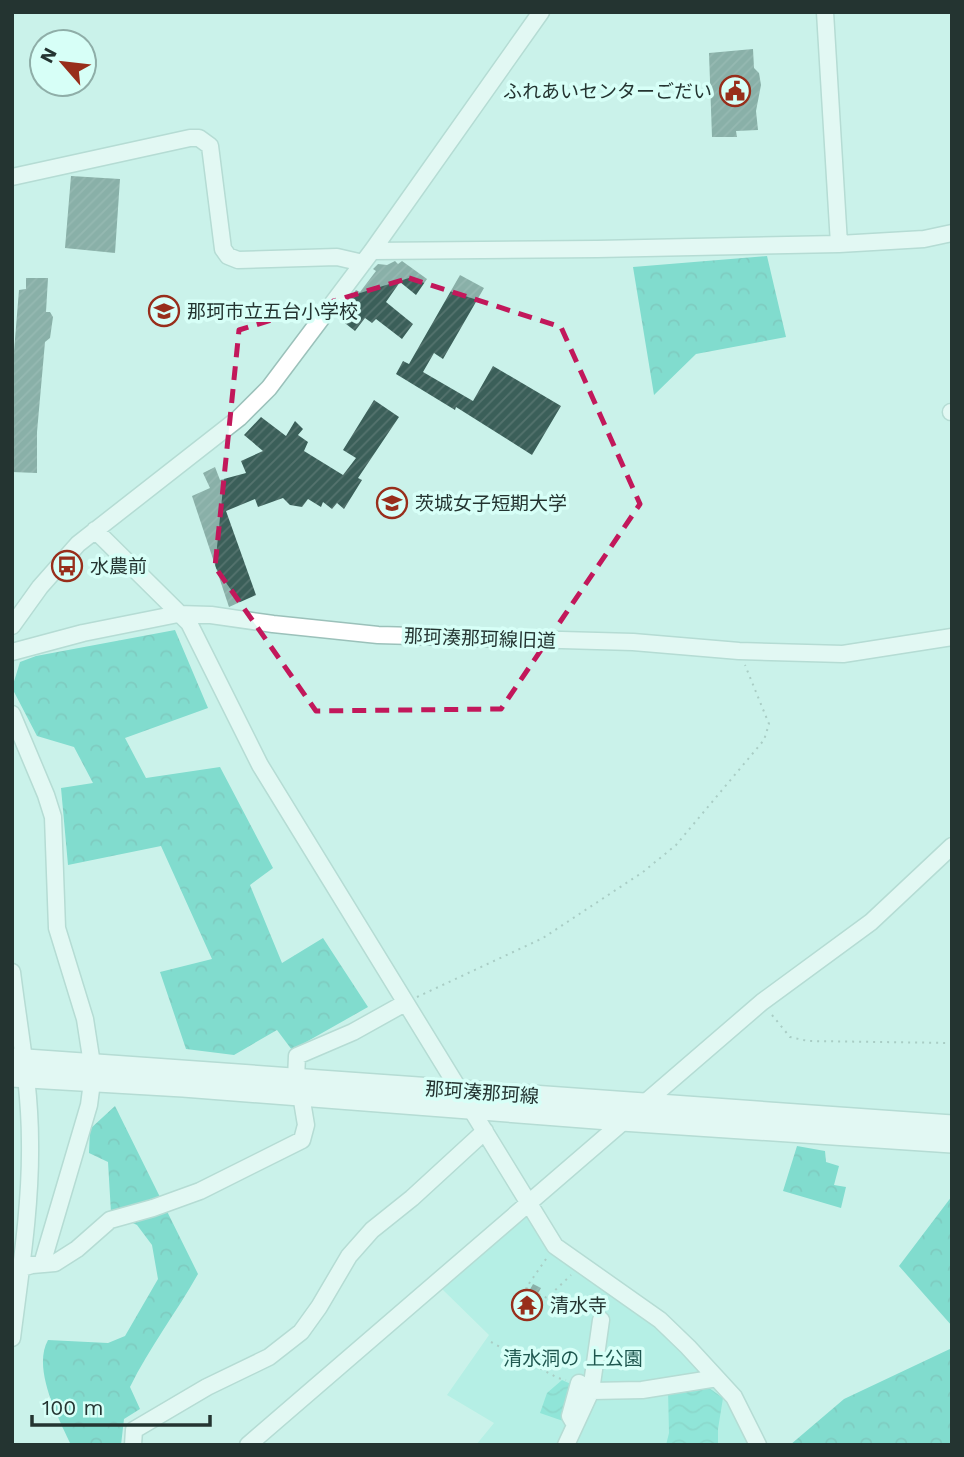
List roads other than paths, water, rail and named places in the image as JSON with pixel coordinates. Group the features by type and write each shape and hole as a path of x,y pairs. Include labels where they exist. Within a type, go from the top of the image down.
{"main road":[{"name":"那珂湊那珂線","path":"19,1068 465,1099 644,1104 952,1126"},
{"name":"那珂湊那珂線","path":"465,1099 622,1120 952,1142"}],"street":[{"path":"12,626 52,572 95,530 256,403 304,344 368,257 541,12"},
{"path":"825,12 839,244"},
{"path":"12,177 199,138 210,146 223,249 228,256 238,260 839,244 925,239 952,233"},
{"path":"95,530 189,623 260,765 555,1246 660,1320 688,1347 734,1397 758,1445"},
{"name":"那珂湊那珂線旧道","path":"12,652 83,633 178,614 211,615 377,635 633,642 739,651 843,654 952,637"},
{"path":"12,714 53,817 56,850 54,904 57,928 85,1019 92,1073 89,1105 42,1264"},
{"path":"248,1445 762,1002 871,922 952,846"},
{"path":"12,972 30,1164 16,1270 12,1338"},
{"path":"16,1270 55,1264 110,1220 200,1191 302,1140 306,1125 298,1087 297,1056 353,1032 405,1003"},
{"path":"133,1445 134,1430 207,1387 269,1357 301,1332 349,1256 372,1230 412,1198 485,1130"},
{"path":"565,1445 574,1423 570,1416 584,1387 601,1320"},
{"path":"584,1387 642,1390 711,1379"}],"water":[{"path":"562,1380 573,1385 566,1422 540,1413 547,1393"},
{"path":"709,1388 723,1398 718,1445 666,1445 669,1433 668,1390"}],"place":[{"name":"ふれあいセンターごだい","path":"735,91"},
{"name":"那珂市立五台小学校","path":"164,311"},
{"name":"茨城女子短期大学","path":"392,503"},
{"name":"水農前","path":"67,566"},
{"name":"清水寺","path":"527,1305"}],"park label":[{"name":"清水洞の 上公園","path":"573,1358"}]}
